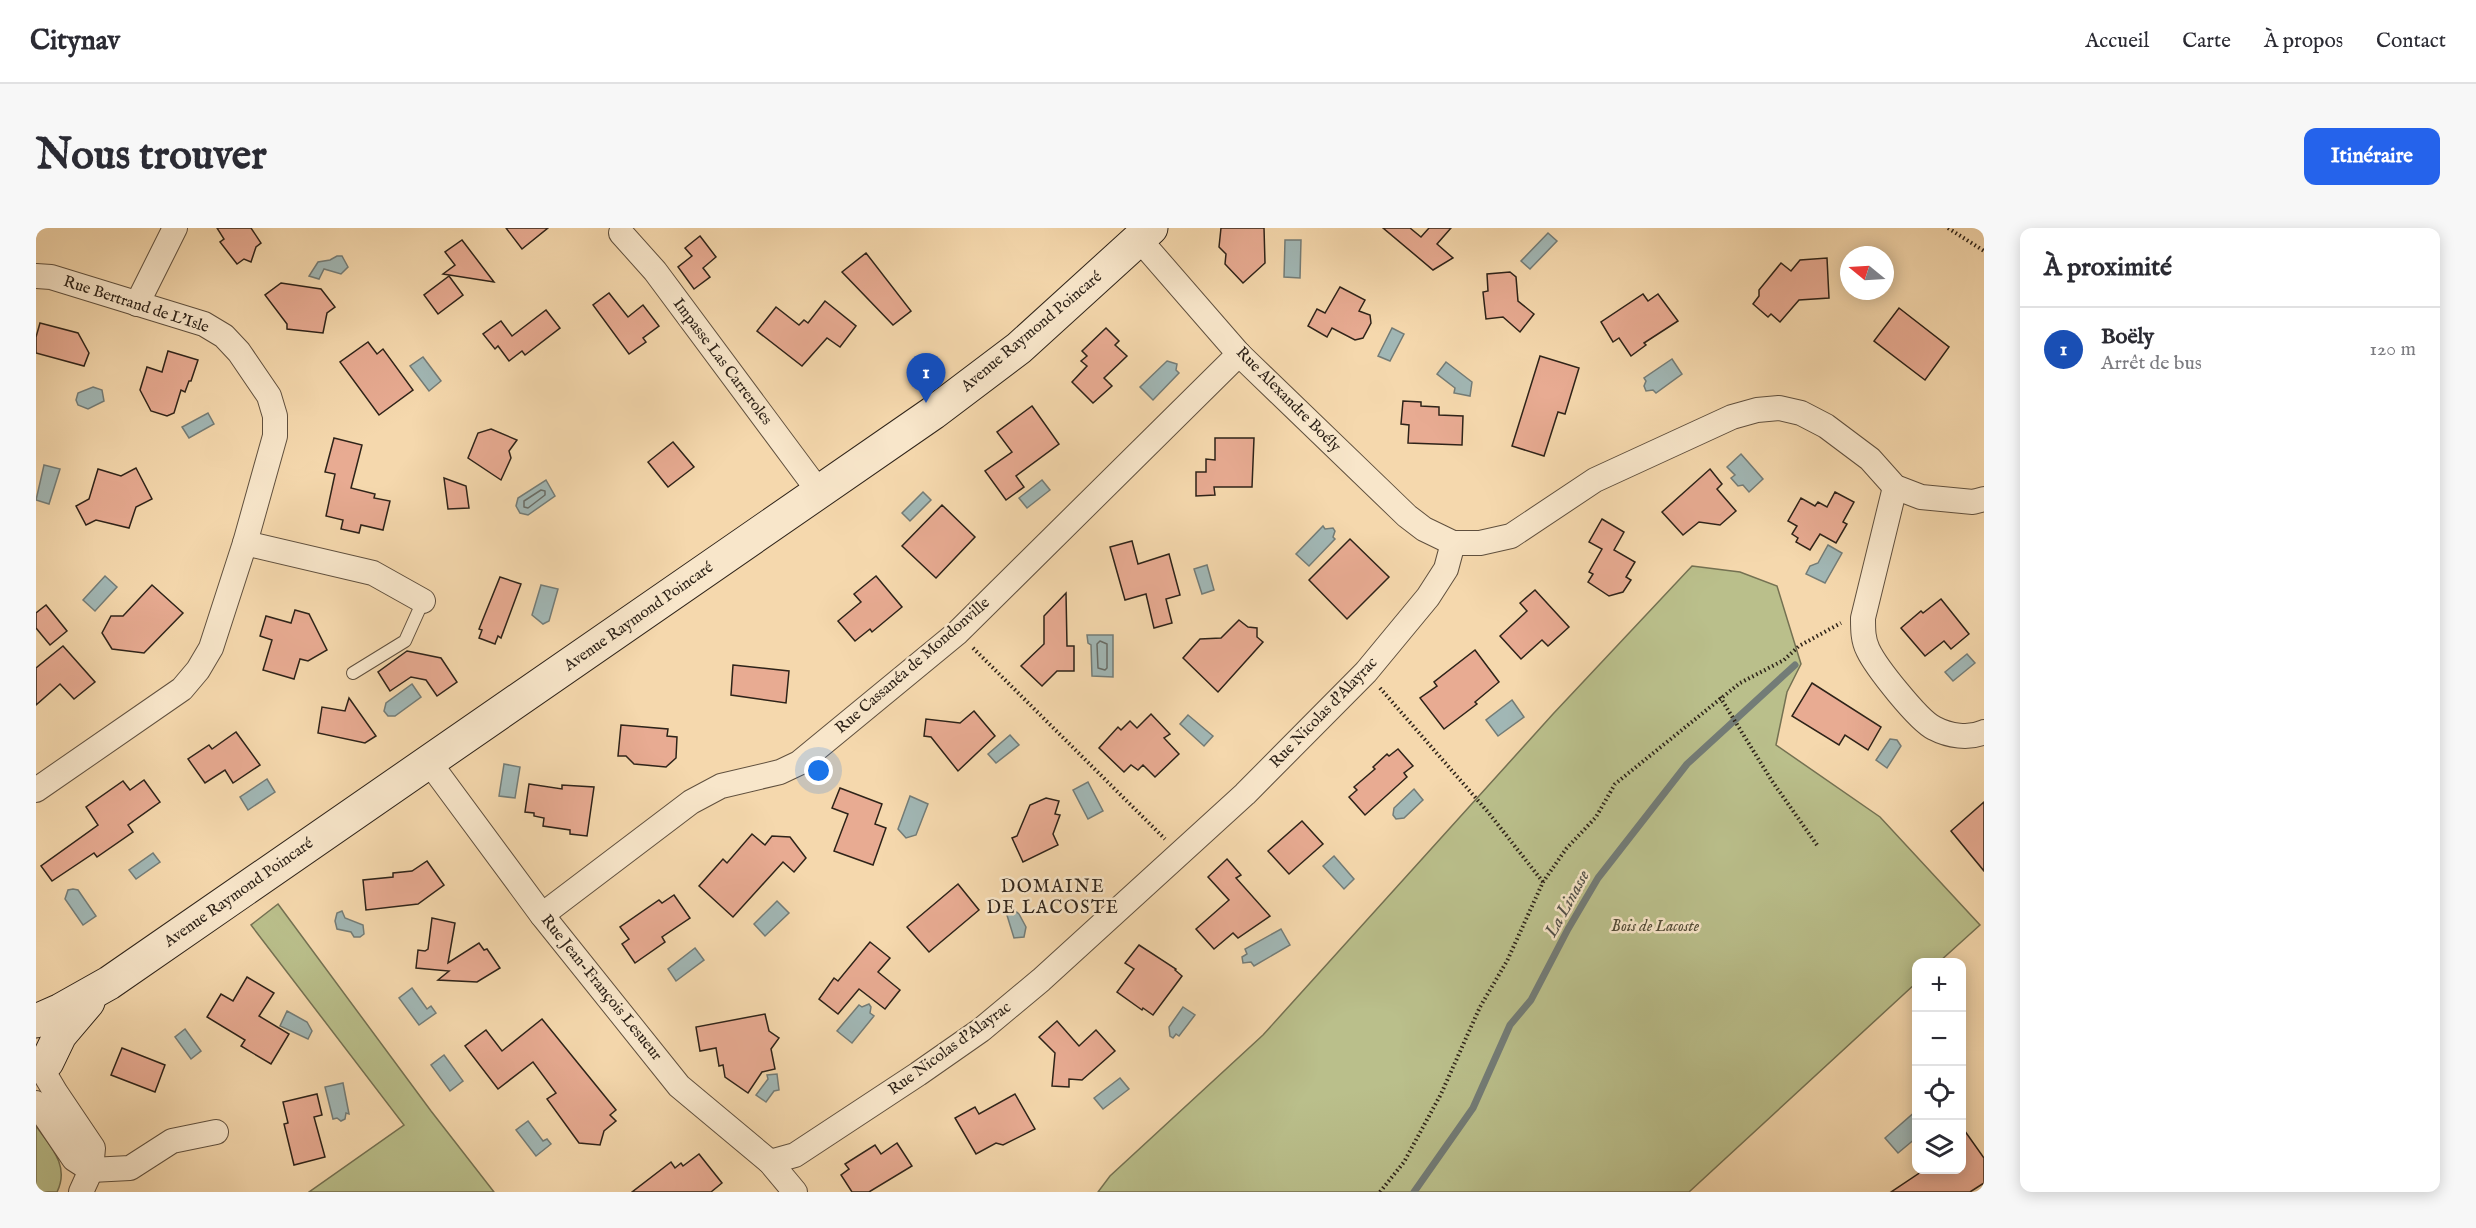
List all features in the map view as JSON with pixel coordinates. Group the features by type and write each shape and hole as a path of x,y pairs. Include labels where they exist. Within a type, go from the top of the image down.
{"main road":[{"name":"Avenue Raymond Poincaré","path":"36,1021 61,1011 109,983 933,413 1019,348 1145,233"},
{"name":"Avenue Raymond Poincaré","path":"42,1070 60,1035 72,1019 109,983"},
{"path":"36,1030 44,1038 47,1050 42,1070"}],"street":[{"path":"137,304 175,228"},
{"name":"Impasse Las Carreroles","path":"621,233 655,271 820,493"},
{"name":"Rue Alexandre Boély","path":"1145,233 1239,354 1407,516 1424,530 1453,543"},
{"name":"Rue Bertrand de L'Isle","path":"36,276 51,277 204,324 224,336 239,352 269,396 275,416 275,436 245,543 212,648 198,670 182,690 36,790"},
{"name":"Rue Cassanéa de Mondonville","path":"542,915 691,802 721,786 780,772 800,763 957,633 1239,354"},
{"path":"1453,543 1480,543 1511,536 1595,480 1732,417 1757,410 1779,408 1802,413 1826,426 1870,459 1894,486 1921,497 1973,502 1984,500"},
{"path":"1894,486 1863,618 1862,634 1867,650 1919,717 1933,728 1947,734 1964,736 1984,732"},
{"path":"245,543 373,573 423,601"},
{"name":"Rue Nicolas d'Alayrac","path":"770,1162 795,1155 981,1030 1041,980 1288,752 1366,672 1428,597 1446,569 1453,543"},
{"name":"Rue Jean-François Lesueur","path":"429,762 542,915 679,1086 770,1162 795,1192"},
{"path":"42,1070 93,1148 91,1170 81,1192"},
{"path":"36,1103 74,1159 91,1170 130,1168 172,1142 216,1132"}],"lane":[{"path":"353,673 405,640 423,601"}],"path":[{"path":"1948,228 1984,251"},
{"path":"1380,1192 1404,1162 1441,1094 1480,1007 1507,961 1543,882 1566,849 1596,817 1615,784 1740,683 1784,660 1799,646 1844,621 1863,618"},
{"path":"957,633 1180,854"},
{"path":"1366,672 1488,812 1543,882"},
{"path":"1720,697 1772,781 1818,845"}],"green space":[{"name":"Bois de Lacoste","path":"1692,566 1740,572 1777,586 1801,664 1787,692 1776,745 1880,817 1980,925 1943,958 1912,958 1912,987 1689,1192 1098,1192 1110,1176 1263,1035 1553,714"},
{"path":"278,904 431,1111 494,1192 309,1192 404,1125 251,925"},
{"path":"36,1126 53,1149 60,1165 60,1183 57,1192 36,1192"}],"water":[{"path":"1548,233 1557,241 1530,269 1521,261"},
{"path":"1285,240 1301,240 1300,278 1284,277"},
{"path":"342,256 348,267 341,274 324,269 319,279 309,276 318,262"},
{"path":"1392,328 1404,334 1390,361 1378,356"},
{"path":"423,357 441,381 429,391 410,366"},
{"path":"1672,359 1682,374 1656,393 1653,390 1646,391 1644,378"},
{"path":"1167,361 1177,364 1176,370 1179,373 1153,400 1140,387"},
{"path":"1446,362 1472,382 1470,396 1454,393 1455,388 1437,374"},
{"path":"93,387 102,390 104,401 88,409 78,405 76,400 78,393"},
{"path":"208,413 214,424 189,438 182,427"},
{"path":"1741,454 1763,479 1749,492 1743,485 1738,486 1731,478 1735,475 1727,467"},
{"path":"44,465 60,469 49,504 36,500"},
{"path":"546,480 555,496 528,515 520,513 516,506 518,498"},
{"path":"1042,480 1050,490 1027,508 1019,498"},
{"path":"923,492 931,500 910,521 902,513"},
{"path":"1323,526 1325,529 1333,528 1335,539 1309,566 1296,554"},
{"path":"1828,545 1842,553 1825,583 1806,574 1810,566 1818,563"},
{"path":"1207,565 1214,590 1202,594 1194,569"},
{"path":"105,576 117,587 95,611 83,600"},
{"path":"541,585 558,589 549,621 543,624 532,615"},
{"path":"1087,635 1113,635 1113,677 1092,676 1091,645 1088,643"},
{"path":"1967,654 1975,663 1953,681 1945,672"},
{"path":"412,684 421,697 395,716 388,716 384,711 386,703"},
{"path":"1512,700 1524,717 1498,736 1486,720"},
{"path":"1188,715 1213,736 1204,746 1180,724"},
{"path":"1010,735 1019,745 996,763 988,754"},
{"path":"1890,739 1897,740 1901,746 1887,768 1876,760"},
{"path":"504,764 520,767 515,798 499,796"},
{"path":"267,779 275,792 248,810 240,797"},
{"path":"1088,782 1103,811 1088,819 1073,790"},
{"path":"1414,789 1423,800 1404,818 1396,819 1393,815 1394,808"},
{"path":"910,796 928,804 916,835 906,838 898,829"},
{"path":"153,853 160,862 136,879 129,870"},
{"path":"1334,856 1354,879 1344,889 1323,866"},
{"path":"68,890 78,890 96,916 83,925 65,899"},
{"path":"777,901 789,913 765,936 754,924"},
{"path":"1012,908 1019,914 1026,927 1024,937 1014,938 1006,912"},
{"path":"342,911 345,918 363,925 364,934 354,937 351,932 337,929 335,921 337,913"},
{"path":"1281,929 1290,945 1254,966 1251,962 1243,963 1242,957 1247,954 1245,949"},
{"path":"695,948 704,960 676,981 668,969"},
{"path":"412,988 427,1009 431,1006 436,1013 419,1025 399,998"},
{"path":"869,1004 870,1013 874,1016 852,1043 837,1031 859,1005 862,1007"},
{"path":"1183,1007 1195,1015 1179,1036 1176,1034 1173,1038 1170,1036 1169,1027"},
{"path":"287,1011 307,1022 312,1031 308,1039 280,1026"},
{"path":"185,1029 201,1051 191,1059 175,1037"},
{"path":"444,1055 463,1081 450,1091 431,1065"},
{"path":"777,1074 779,1090 774,1091 766,1102 756,1095 768,1079 767,1075"},
{"path":"1120,1078 1129,1089 1103,1109 1094,1098"},
{"path":"343,1083 349,1114 346,1113 345,1119 341,1121 337,1118 333,1119 325,1087"},
{"path":"1912,1114 1912,1141 1898,1153 1885,1138"},
{"path":"528,1121 543,1141 547,1139 551,1144 536,1156 516,1130"}],"building":[{"path":"217,228 251,228 261,243 256,247 251,262 244,259 237,264 220,242 224,239"},
{"path":"506,228 548,228 522,249"},
{"path":"1221,228 1264,228 1265,263 1243,283 1225,264 1226,254 1219,247"},
{"path":"1383,228 1410,228 1421,237 1429,228 1451,228 1437,244 1453,258 1433,270"},
{"path":"700,236 716,257 703,268 710,277 694,289 678,267 692,256 685,248"},
{"path":"462,240 494,282 443,274 455,265 445,252"},
{"path":"866,253 911,311 893,325 842,272"},
{"path":"1827,258 1829,298 1799,300 1780,322 1771,314 1768,317 1753,304 1759,296 1759,290 1781,263 1791,271 1800,260"},
{"path":"1510,272 1516,277 1518,301 1534,314 1520,332 1503,317 1486,319 1483,292 1488,291 1487,274"},
{"path":"449,276 463,295 438,314 424,295"},
{"path":"281,283 321,289 335,307 327,313 323,333 287,329 287,324 265,295"},
{"path":"1340,287 1365,300 1359,311 1370,315 1371,323 1363,338 1355,340 1332,328 1327,337 1308,326 1317,309 1325,313"},
{"path":"609,293 628,317 643,305 659,326 643,338 646,342 629,354 593,305"},
{"path":"1643,294 1648,301 1658,294 1678,321 1644,343 1646,345 1631,356 1619,338 1613,342 1601,322"},
{"path":"825,301 856,326 840,347 827,338 802,366 757,331 776,307 799,325 804,320 808,323"},
{"path":"1899,308 1949,347 1925,380 1874,341"},
{"path":"546,310 560,328 525,355 522,351 509,361 498,346 495,349 483,334 501,321 512,336"},
{"path":"40,323 78,333 89,353 84,366 36,353 36,337"},
{"path":"1106,328 1119,341 1115,345 1127,356 1104,378 1112,386 1093,403 1072,382 1087,366 1081,361 1087,356 1082,351"},
{"path":"368,342 377,354 383,349 413,390 379,415 340,362"},
{"path":"168,351 198,360 185,392 181,390 174,413 167,416 151,411 140,390 147,367 162,372"},
{"path":"1540,356 1579,368 1565,414 1558,412 1544,456 1512,446"},
{"path":"1403,401 1421,402 1421,406 1439,407 1439,415 1463,416 1462,445 1408,443 1409,425 1401,424"},
{"path":"1032,406 1059,444 1016,476 1024,487 1006,500 985,471 1012,452 997,432"},
{"path":"491,429 517,440 509,451 511,458 501,480 468,458 478,433"},
{"path":"334,438 362,445 351,488 375,494 374,498 390,501 383,530 361,525 359,533 341,529 343,520 326,516 335,474 325,472"},
{"path":"1215,438 1254,438 1252,487 1214,487 1215,495 1196,496 1196,472 1206,472 1206,459 1215,460"},
{"path":"673,442 694,467 668,487 648,462"},
{"path":"136,468 152,499 136,507 129,528 96,520 86,525 76,506 89,499 98,469 121,476"},
{"path":"1710,469 1722,484 1717,489 1736,511 1720,525 1699,522 1683,535 1662,512"},
{"path":"444,478 466,486 469,508 448,509"},
{"path":"1835,492 1854,502 1843,522 1847,524 1836,543 1820,534 1810,550 1796,542 1798,538 1792,534 1797,526 1788,521 1801,498 1815,506 1818,502 1827,507"},
{"path":"942,505 975,537 936,578 902,546"},
{"path":"1602,519 1624,532 1614,550 1635,562 1626,577 1631,580 1623,592 1609,596 1588,582 1593,574 1589,572 1602,549 1589,542"},
{"path":"1350,539 1389,577 1347,619 1309,580"},
{"path":"1132,541 1138,564 1169,554 1180,595 1166,599 1172,623 1154,628 1146,594 1125,600 1110,547"},
{"path":"876,576 902,607 872,632 870,629 855,641 838,621 861,602 854,594"},
{"path":"500,577 521,584 501,638 498,636 495,644 479,638 482,630 479,629"},
{"path":"152,585 183,613 144,653 112,649 102,633 111,616 123,616"},
{"path":"1535,590 1569,627 1548,646 1542,640 1521,659 1500,636 1527,611 1520,603"},
{"path":"1066,593 1067,646 1074,646 1074,671 1057,671 1042,686 1021,666 1044,644 1044,616"},
{"path":"1941,599 1969,634 1951,649 1944,641 1925,656 1901,628 1921,611 1923,613"},
{"path":"46,605 67,631 50,645 36,628 36,613"},
{"path":"295,610 309,614 327,650 308,661 300,659 294,679 263,670 272,640 260,636 266,616 291,623"},
{"path":"1239,620 1248,627 1257,628 1257,637 1263,642 1218,692 1183,658 1200,639 1221,638"},
{"path":"63,646 95,682 74,699 60,684 36,705 36,668"},
{"path":"1475,650 1499,682 1475,702 1477,704 1444,729 1420,698 1437,686 1434,682"},
{"path":"407,651 441,658 457,682 437,696 426,680 411,677 390,691 378,672"},
{"path":"733,665 789,671 786,703 731,695"},
{"path":"1812,683 1881,727 1868,750 1845,735 1839,745 1792,716"},
{"path":"349,698 376,736 365,743 318,733 322,707 345,711"},
{"path":"974,711 995,736 958,771 931,737 924,736 926,719 960,723"},
{"path":"1151,714 1170,734 1164,738 1179,754 1155,777 1143,765 1138,770 1131,765 1124,772 1099,748 1118,727 1121,730 1130,721 1137,728"},
{"path":"621,725 668,729 667,736 677,737 676,758 666,767 634,764 626,756 618,756"},
{"path":"236,732 260,765 233,783 225,770 205,783 188,759 209,745 212,749"},
{"path":"1398,749 1413,766 1404,773 1407,777 1365,815 1349,797 1357,790 1354,787 1375,769 1373,767 1387,754 1389,756"},
{"path":"144,780 160,802 128,825 133,832 97,857 94,853 52,881 41,866 98,825 86,807 123,781 130,790"},
{"path":"529,784 562,789 562,785 594,787 587,836 570,834 570,830 543,826 544,818 525,812"},
{"path":"840,788 882,804 875,824 886,828 873,865 834,851 848,814 832,808"},
{"path":"1046,798 1059,801 1055,814 1060,815 1053,834 1058,845 1023,862 1012,838 1017,836 1030,805"},
{"path":"1984,802 1984,871 1951,831"},
{"path":"1302,821 1323,844 1289,874 1268,851"},
{"path":"752,834 765,845 772,836 790,837 806,858 794,872 783,862 733,917 699,886 723,859 727,863"},
{"path":"1227,859 1241,875 1236,878 1270,916 1238,938 1233,933 1214,949 1196,929 1229,900 1208,877"},
{"path":"427,861 444,885 418,904 366,910 363,880 393,877 393,873 412,871"},
{"path":"958,884 979,910 929,952 907,927"},
{"path":"674,895 690,918 662,937 665,942 635,963 622,944 629,939 620,927 659,900 662,903"},
{"path":"432,918 455,923 448,963 479,943 484,950 487,949 500,968 477,982 438,980 449,971 416,968 418,950 428,949"},
{"path":"870,942 890,958 878,972 900,990 885,1009 859,989 838,1014 819,999 834,978 838,981"},
{"path":"1139,945 1176,969 1182,976 1153,1015 1117,992 1134,969 1125,963"},
{"path":"247,977 274,993 259,1016 289,1034 271,1064 241,1046 245,1040 207,1017 221,994 233,1001"},
{"path":"765,1014 769,1031 779,1038 771,1049 775,1069 762,1072 748,1093 725,1077 723,1065 719,1066 716,1048 700,1051 696,1027"},
{"path":"542,1019 616,1110 610,1115 616,1121 604,1131 600,1145 579,1143 547,1099 556,1093 533,1062 498,1089 465,1046 486,1030 502,1051"},
{"path":"1057,1021 1079,1046 1096,1030 1115,1051 1082,1080 1069,1079 1069,1087 1052,1086 1055,1053 1039,1037"},
{"path":"122,1048 165,1065 155,1092 111,1075"},
{"path":"317,1094 322,1115 314,1117 325,1157 294,1165 284,1124 288,1123 283,1102"},
{"path":"1015,1094 1035,1129 1003,1145 996,1143 976,1154 955,1118 975,1107 979,1114"},
{"path":"1966,1133 1984,1158 1984,1183 1970,1192 1891,1192 1918,1174 1966,1174"},
{"path":"897,1143 912,1166 869,1192 852,1192 841,1175 849,1169 845,1164 875,1145 881,1154"},
{"path":"699,1154 722,1183 711,1192 632,1192 671,1162 675,1168 681,1163 683,1166"}],"waterway":[{"name":"La Linasse","path":"1414,1192 1473,1108 1510,1025 1531,1000 1598,878 1687,764 1795,665"}],"place":[{"name":"Boëly","path":"926,403"}],"district":[{"name":"DOMAINE DE LACOSTE","path":"1053,897"}]}
